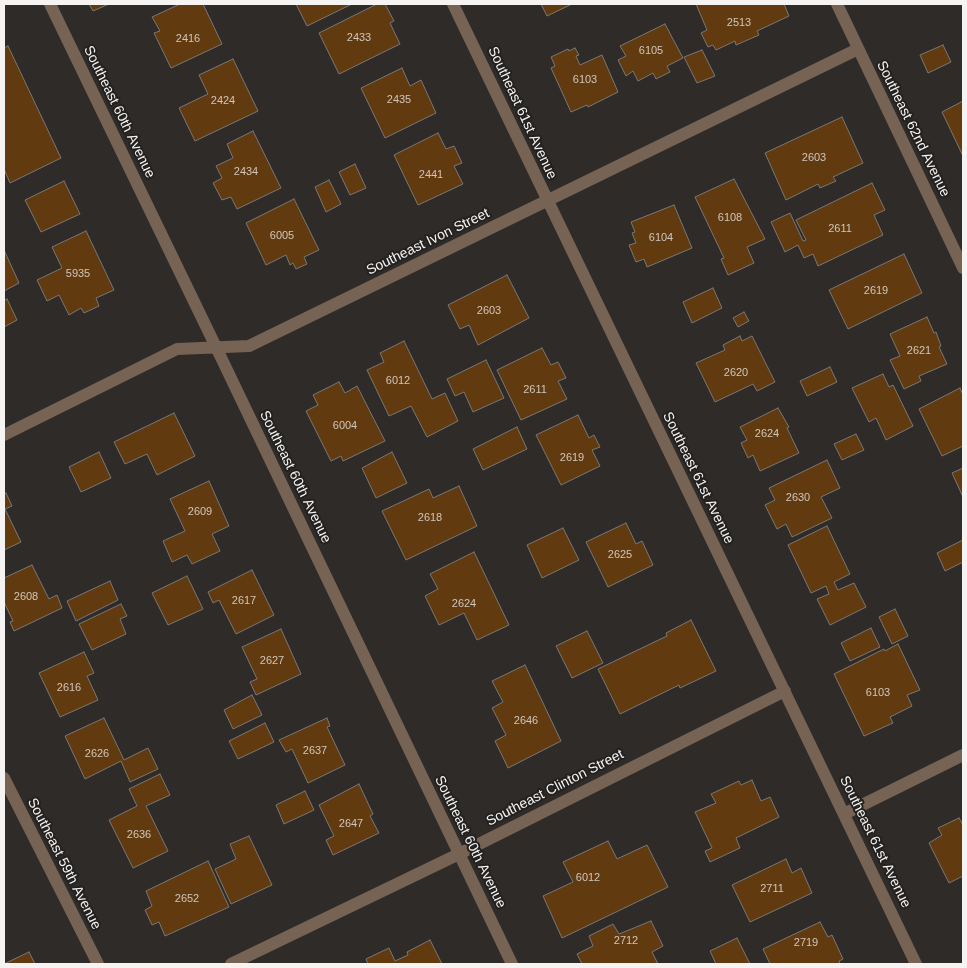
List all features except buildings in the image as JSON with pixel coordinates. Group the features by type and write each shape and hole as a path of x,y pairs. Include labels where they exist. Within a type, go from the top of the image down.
{"street":[{"name":"Southeast 60th Avenue","path":"50,4 512,964"},
{"name":"Southeast 61st Avenue","path":"453,4 916,964"},
{"name":"Southeast 62nd Avenue","path":"836,4 960,251 963,268"},
{"name":"Southeast Ivon Street","path":"4,435 177,349 248,346 858,49"},
{"name":"Southeast Clinton Street","path":"231,964 458,854 785,691"},
{"path":"844,814 963,755"},
{"name":"Southeast 59th Avenue","path":"4,778 98,964"}]}
